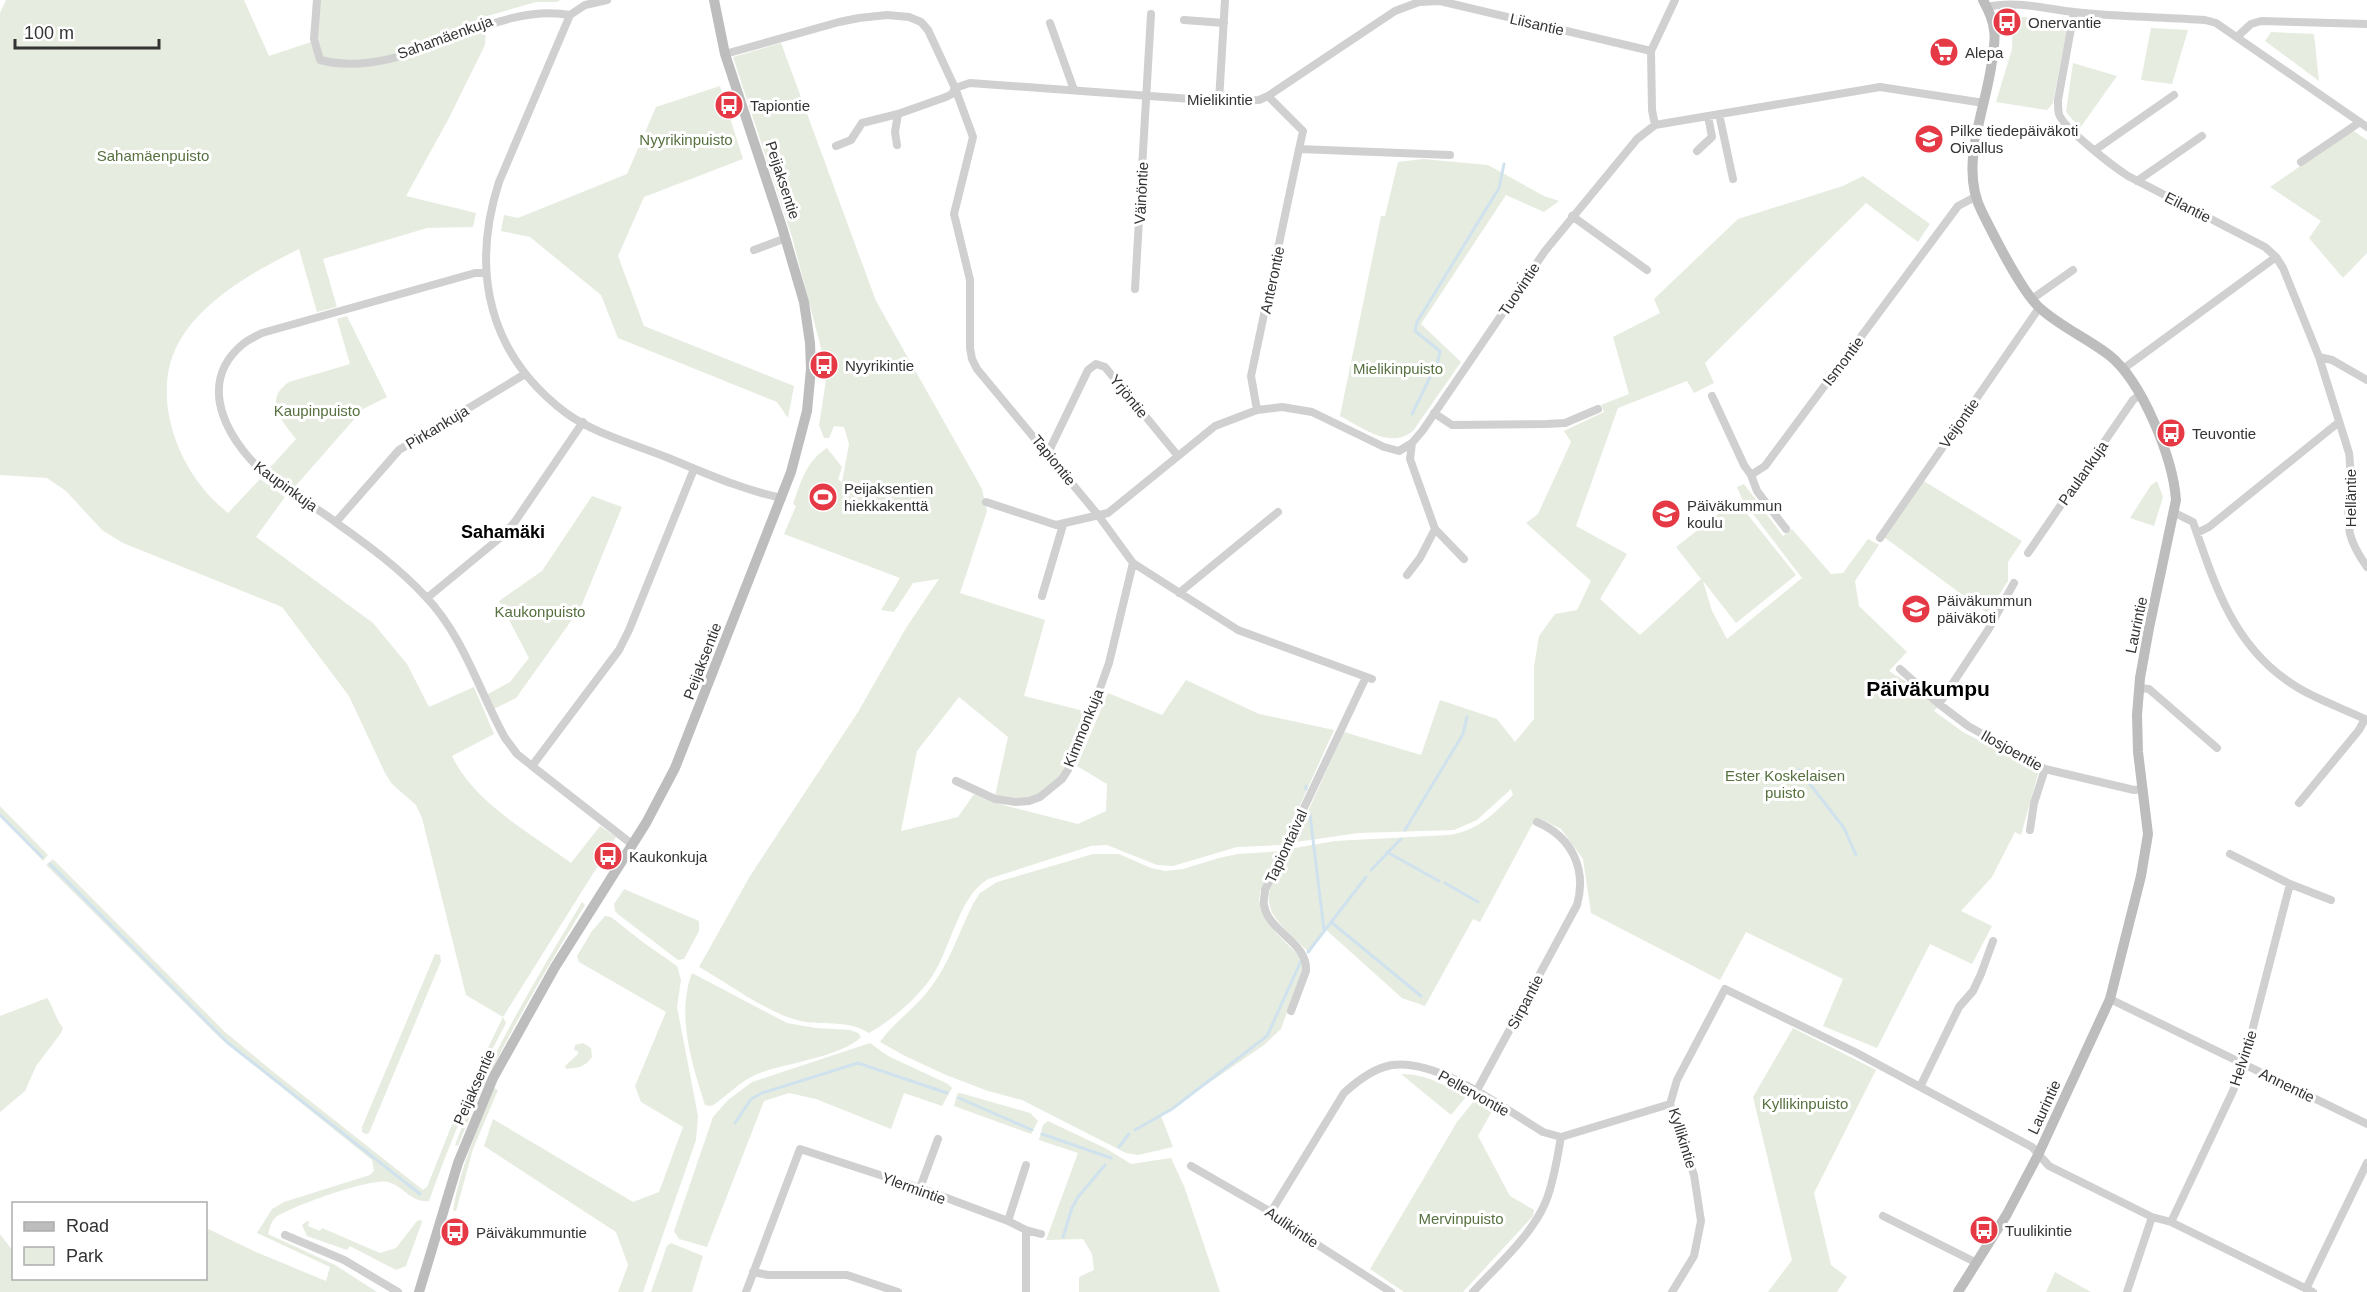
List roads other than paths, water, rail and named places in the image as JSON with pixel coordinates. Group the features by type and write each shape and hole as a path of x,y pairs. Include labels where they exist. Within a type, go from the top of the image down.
{"street":[{"name":"Sahamäenkuja","path":"317,0 314,39 320,60 345,64 380,60 496,17 539,8 570,15"},
{"path":"607,0 585,5 570,15 499,182 487,223 485,273 494,315 501,334 525,374 568,414 694,469 761,494 782,498"},
{"name":"Peijaksentie","path":"419,1292 458,1162 493,1078 555,967 633,845 675,768 782,498 807,411 811,369 804,302 786,238 725,54 714,0"},
{"path":"1219,101 1225,0"},
{"path":"1675,0 1651,51 1652,110 1655,125 1880,87 1984,103"},
{"name":"Liisantie","path":"1268,96 1395,11 1419,2 1440,1 1651,51"},
{"path":"1985,4 2043,6 2073,12 2205,20 2216,23 2238,36 2363,125 2301,162"},
{"name":"Laurintie","path":"1958,1292 2007,1214 2038,1155 2110,999 2141,876 2148,834 2138,752 2137,715 2149,628 2175,513 2175,479 2156,428 2124,369 2110,355 2039,308 1975,198 1972,165 1995,39 1993,22 1985,4"},
{"name":"Eilantie","path":"2073,12 2058,100 2059,115 2066,125 2115,168 2265,246 2283,268 2319,357"},
{"name":"Väinöntie","path":"1136,289 1151,14"},
{"name":"Tapiontie","path":"725,54 838,22 887,15 909,17 921,22 928,30 955,88 973,137 954,214 970,280 969,348 977,369 1098,515 1133,563 1238,630 1369,678"},
{"path":"1184,20 1224,23"},
{"path":"2238,36 2251,24 2261,21 2367,24"},
{"path":"1050,23 1074,90"},
{"name":"Mielikintie","path":"955,88 970,83 1219,101 1258,100 1268,96 1302,131 1299,149"},
{"path":"836,146 851,140 862,123 898,114 946,97 952,94 955,88"},
{"path":"2095,150 2174,94"},
{"path":"897,145 895,132 898,114"},
{"path":"1719,114 1733,179"},
{"path":"1697,151 1712,137 1708,116"},
{"name":"Tuovintie","path":"1412,443 1545,251 1637,139 1655,125"},
{"path":"2138,181 2202,136"},
{"path":"1299,149 1450,155"},
{"name":"Anterontie","path":"1257,410 1251,376 1299,149"},
{"name":"Ismontie","path":"1751,475 1765,466 1958,207 1975,198"},
{"path":"1572,216 1647,270"},
{"path":"754,250 786,238"},
{"path":"2124,369 2276,257"},
{"path":"2032,299 2073,270"},
{"name":"Kaupinkuja","path":"485,273 475,273 262,333 243,344 230,359 218,390 226,424 238,446 254,465 397,568 427,598 450,629 505,738 517,754 532,766"},
{"name":"Veijontie","path":"1880,538 2039,308"},
{"path":"2319,357 2331,360 2367,380"},
{"name":"Helläntie","path":"2319,357 2349,453 2351,468 2349,531 2354,546 2367,567"},
{"name":"Yrjöntie","path":"1048,453 1088,370 1096,364 1105,367 1178,456"},
{"name":"Pirkankuja","path":"336,522 399,450 525,374"},
{"name":"Paulankuja","path":"2028,553 2133,400 2140,395"},
{"path":"1712,396 1757,491 1786,529"},
{"path":"986,502 1056,525 1108,513 1215,426 1257,410 1282,407 1312,412 1384,447 1399,451 1412,443"},
{"path":"1434,413 1452,425 1546,424 1565,423 1598,409"},
{"path":"427,598 501,537 514,523 583,422"},
{"path":"2197,533 2209,527 2339,422"},
{"path":"1412,443 1410,459 1435,529 1464,559"},
{"path":"633,845 532,766 619,650 694,469"},
{"path":"1179,593 1278,512"},
{"path":"2175,513 2193,522 2218,591 2233,623 2266,662 2283,678 2296,686 2366,720 2299,803"},
{"path":"1042,596 1063,525"},
{"path":"1407,575 1420,558 1435,529"},
{"name":"Kimmonkuja","path":"956,781 995,799 1016,802 1040,797 1062,778 1071,765 1109,663 1133,563"},
{"path":"1939,705 1988,630 2014,583"},
{"name":"Ilosjoentie","path":"1900,669 1939,705 1968,726 2045,769 2134,790 2143,789"},
{"name":"Tapiontaival","path":"1291,1011 1307,964 1304,956 1269,916 1264,905 1265,891 1369,678"},
{"path":"2140,688 2149,689 2217,748"},
{"path":"2030,830 2034,803 2045,769"},
{"name":"Sirpantie","path":"1476,1092 1577,911 1581,875 1575,855 1555,832 1537,822"},
{"path":"2230,854 2290,884 2331,900"},
{"name":"Helvintie","path":"2171,1222 2244,1063 2290,884"},
{"path":"1993,941 1973,991 1959,1007 1920,1087 2032,1148 2049,1166 2152,1217 2171,1222 2309,1290 2367,1163"},
{"name":"Kyllikintie","path":"1672,1292 1694,1256 1701,1221 1694,1175 1670,1104 1677,1080 1725,988 1920,1087"},
{"name":"Annentie","path":"2110,999 2367,1124"},
{"name":"Pellervontie","path":"1270,1212 1344,1093 1359,1080 1390,1065 1407,1065 1441,1072 1543,1132 1561,1137"},
{"path":"1473,1292 1529,1230 1546,1203 1556,1170 1561,1137 1670,1104"},
{"path":"920,1188 938,1138"},
{"name":"Ylermintie","path":"753,1272 800,1149 920,1188 1041,1234"},
{"path":"1008,1221 1026,1165"},
{"name":"Aulikintie","path":"1191,1166 1270,1212 1306,1238 1391,1292"},
{"path":"1883,1216 1977,1263"},
{"path":"2127,1292 2152,1217"},
{"path":"1026,1230 1026,1292"},
{"path":"285,1235 344,1260 398,1292"},
{"path":"746,1292 753,1272 768,1275 847,1275 898,1292"}],"waterway":[{"path":"1412,414 1438,361 1440,351 1415,331 1417,322 1499,188 1504,164"},
{"path":"1405,830 1463,734 1467,717"},
{"path":"1799,770 1844,828 1856,855"},
{"path":"0,815 42,857"},
{"path":"1310,815 1324,930"},
{"path":"1371,870 1401,839"},
{"path":"1387,852 1439,881"},
{"path":"50,864 228,1043 420,1194"},
{"path":"1308,952 1366,877"},
{"path":"1445,883 1478,902"},
{"path":"1331,922 1421,996"},
{"path":"1135,1130 1172,1109 1267,1036 1301,961"},
{"path":"735,1123 751,1099 762,1093 858,1063 947,1093"},
{"path":"959,1098 1032,1130"},
{"path":"1042,1134 1111,1158"},
{"path":"1119,1147 1129,1134"},
{"path":"1063,1237 1078,1197 1105,1165"}],"place":[{"name":"Onervantie","path":"2007,22"},
{"name":"Alepa","path":"1944,52"},
{"name":"Tapiontie","path":"729,105"},
{"name":"Pilke tiedepäiväkoti Oivallus","path":"1929,139"},
{"name":"Nyyrikintie","path":"824,365"},
{"name":"Teuvontie","path":"2171,433"},
{"name":"Peijaksentien hiekkakenttä","path":"823,497"},
{"name":"Päiväkummun koulu","path":"1666,514"},
{"name":"Päiväkummun päiväkoti","path":"1916,609"},
{"name":"Kaukonkuja","path":"608,856"},
{"name":"Tuulikintie","path":"1984,1230"},
{"name":"Päiväkummuntie","path":"455,1232"}],"district":[{"name":"Sahamäki","path":"503,532"},
{"name":"Päiväkumpu","path":"1928,688"}],"park label":[{"name":"Nyyrikinpuisto","path":"686,139"},
{"name":"Sahamäenpuisto","path":"153,155"},
{"name":"Mielikinpuisto","path":"1398,368"},
{"name":"Kaupinpuisto","path":"317,410"},
{"name":"Kaukonpuisto","path":"540,611"},
{"name":"Ester Koskelaisen puisto","path":"1785,784"},
{"name":"Kyllikinpuisto","path":"1805,1103"},
{"name":"Mervinpuisto","path":"1461,1218"}]}
